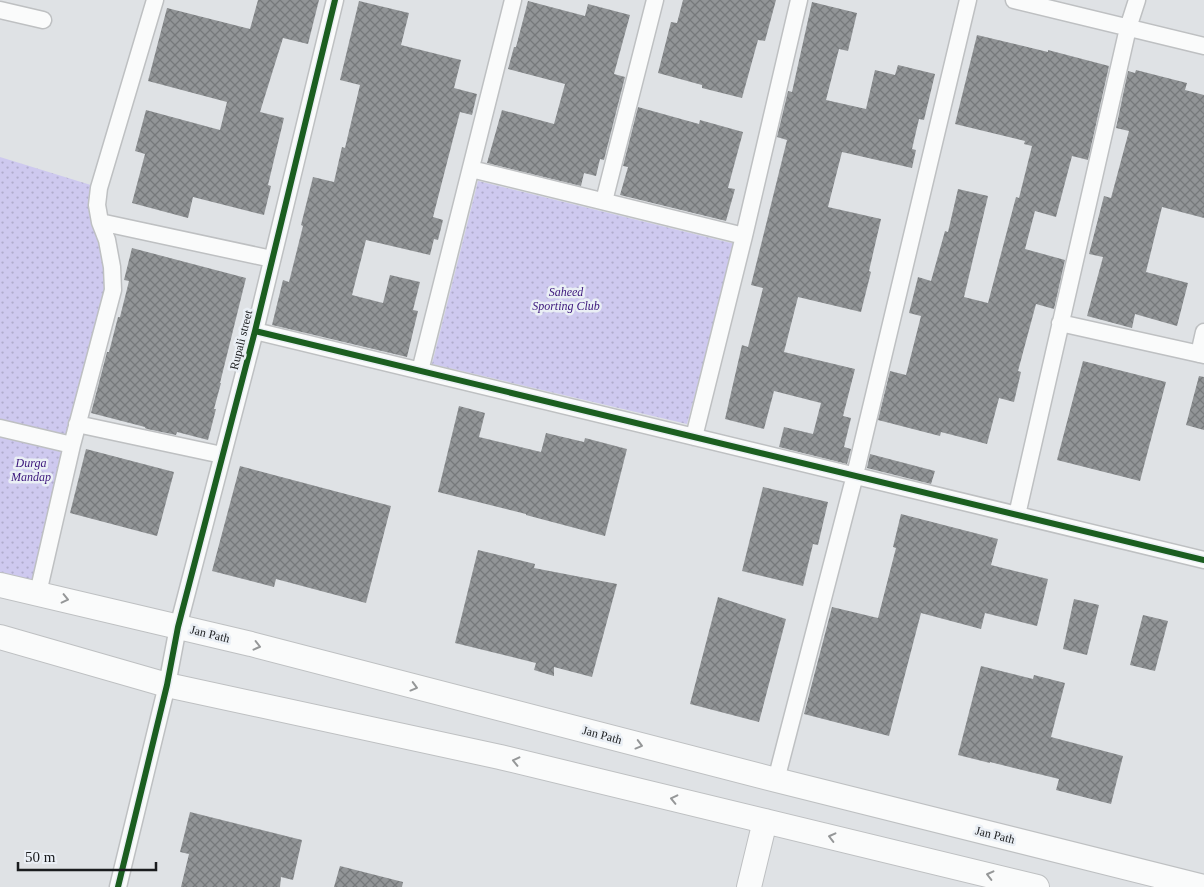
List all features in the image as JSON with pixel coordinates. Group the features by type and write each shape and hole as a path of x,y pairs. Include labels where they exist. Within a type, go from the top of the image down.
{"main road":[{"name":"Jan Path","path":"0,585 251,644 776,780 1204,887"},
{"path":"0,637 167,685 500,757 1036,887"},
{"path":"749,887 766,821"}],"street":[{"path":"38,593 77,424 113,290 112,267 107,240 100,222 98,206 99,188 155,0"},
{"name":"Rupali street","path":"118,887 167,685 178,626 255,331 335,0"},
{"path":"420,370 513,0"},
{"path":"604,201 655,0"},
{"path":"694,436 744,236 799,0"},
{"path":"776,780 855,475 968,0"},
{"path":"1014,0 1204,46"},
{"path":"1017,515 1128,28 1137,0"},
{"path":"0,10 43,20"},
{"path":"471,169 744,236"},
{"path":"100,222 272,259"},
{"path":"1060,323 1201,355 1204,332"},
{"path":"255,331 1204,560"},
{"path":"77,424 222,455"},
{"path":"0,428 72,445"}],"green space":[{"path":"0,157 94,186 108,287 68,438 0,424"},
{"name":"Saheed Sporting Club","path":"478,181 735,244 687,424 432,364"},
{"name":"Durga Mandap","path":"0,431 69,447 37,590 0,582"}],"building":[{"path":"258,0 319,0 308,44 283,38 260,112 284,118 268,185 271,186 264,215 193,197 188,218 132,203 145,154 135,151 146,110 220,130 227,102 148,81 167,8 250,29"},
{"path":"683,0 776,0 765,41 758,40 742,98 702,88 702,85 658,73 671,22 677,23"},
{"path":"359,1 409,13 401,45 461,60 454,88 477,94 472,115 460,112 433,217 443,220 438,240 434,239 430,255 366,240 352,295 383,303 390,275 420,282 413,310 418,311 407,357 272,325 283,280 289,282 313,177 334,182 342,147 345,148 360,85 340,80"},
{"path":"528,1 585,16 588,4 630,15 614,74 625,77 604,160 600,159 596,176 584,173 581,186 487,163 502,110 554,124 565,84 508,69"},
{"path":"812,2 857,13 848,51 839,49 826,100 866,109 875,70 895,75 898,65 935,74 924,120 919,119 912,149 916,150 912,168 842,152 828,207 881,219 861,312 798,297 784,352 855,369 843,416 851,418 844,447 851,449 847,464 779,447 784,427 813,434 821,403 774,391 764,429 725,419 742,345 748,347 763,288 751,285 787,140 777,137 788,91 792,92"},
{"path":"977,35 1048,52 1048,50 1109,66 1088,160 1072,156 1056,217 1035,211 1025,249 1065,260 1054,309 1036,304 1018,371 1021,372 1014,402 999,398 987,444 941,432 940,436 878,420 890,371 906,375 921,316 909,313 918,277 931,281 945,231 948,232 958,189 988,196 964,297 988,303 1016,197 1019,198 1032,146 1024,144 1025,141 955,124"},
{"path":"1136,70 1187,83 1185,90 1204,95 1204,218 1162,207 1146,272 1188,283 1177,326 1135,314 1132,328 1087,316 1103,257 1089,254 1104,196 1111,198 1129,131 1116,128 1128,71 1135,73"},
{"path":"638,107 699,124 700,120 743,132 728,188 735,189 726,221 620,195 628,167 623,166"},
{"path":"132,248 246,278 208,440 177,432 176,435 147,429 91,413 129,281 124,280"},
{"path":"1083,361 1166,382 1140,481 1057,460"},
{"path":"1199,376 1204,377 1204,430 1186,425"},
{"path":"459,406 485,413 479,437 541,452 546,433 584,442 585,438 627,449 605,536 438,492"},
{"path":"86,449 174,472 157,536 70,513"},
{"path":"870,454 935,471 931,484 867,468"},
{"path":"240,466 391,506 366,603 276,579 274,587 212,571"},
{"path":"763,487 828,502 818,545 813,544 803,586 742,571"},
{"path":"901,514 998,539 991,565 1048,579 1037,626 985,613 981,629 921,613 889,736 804,714 832,607 878,618 896,548 893,547"},
{"path":"478,550 535,564 534,568 617,584 592,677 554,667 554,676 534,670 536,663 455,643"},
{"path":"718,597 786,619 759,722 690,704"},
{"path":"1074,599 1099,605 1087,655 1063,649"},
{"path":"1143,615 1168,621 1155,671 1130,665"},
{"path":"981,666 1033,679 1034,675 1065,683 1051,737 1123,756 1111,804 1056,790 1059,779 958,755"},
{"path":"190,812 302,840 293,880 281,877 280,887 181,887 189,854 180,852"},
{"path":"340,866 403,882 402,887 334,887"}],"cycle path":[{"path":"118,887 167,685 178,627 255,331 335,0"},
{"path":"255,331 1204,560"}]}
